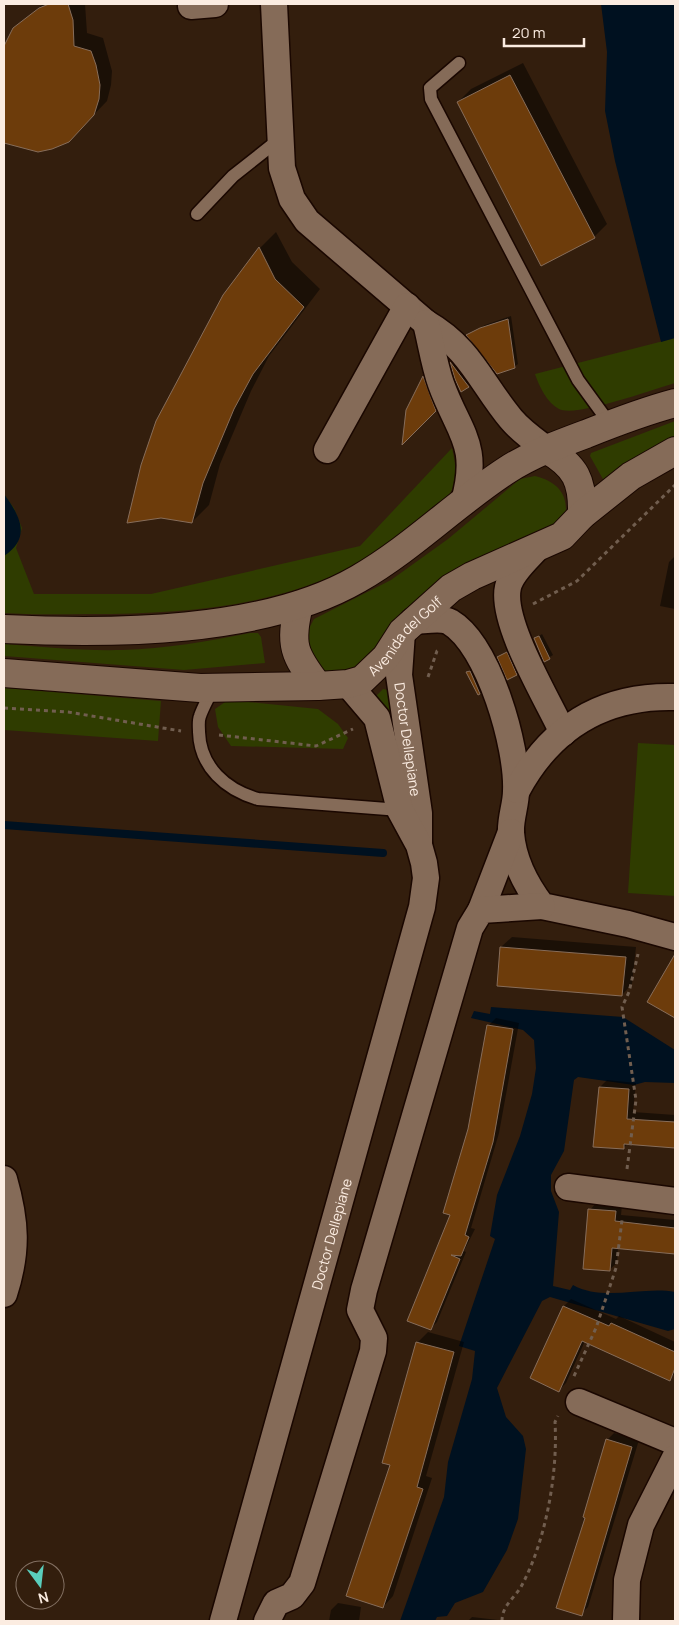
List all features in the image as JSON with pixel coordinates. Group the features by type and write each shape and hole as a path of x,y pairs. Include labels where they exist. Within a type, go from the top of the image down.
{"street":[{"path":"274,4 282,168 292,199 307,221 426,323 444,333 462,350 513,421 546,449 564,459 576,475 583,495 582,515"},
{"path":"327,450 407,306"},
{"path":"426,323 441,384 468,444 470,473 464,502"},
{"path":"4,629 81,631 179,627 241,618 299,605 358,579 392,557 510,468 546,449 648,410 675,403"},
{"name":"Avenida del Golf","path":"4,673 213,688 318,686 348,684 362,680 372,672 407,627 451,588 472,576 535,550 562,536 582,515 631,476 675,451"},
{"path":"535,550 518,570 508,587 510,616 538,686 563,733"},
{"path":"299,605 294,625 296,652 299,661 318,686"},
{"path":"267,1621 276,1603 292,1596 302,1584 373,1351 374,1338 360,1310 364,1290 470,928 482,910 511,832 517,790 511,746 496,690 468,637 449,621 407,627"},
{"name":"Doctor Dellepiane","path":"223,1621 422,907 426,878 419,845 420,813 399,675 407,627"},
{"name":"Doctor Dellepiane","path":"348,684 377,718 400,810 419,845"},
{"path":"517,790 530,766 563,733 605,706 650,696 675,697"},
{"path":"511,832 528,888 542,906"},
{"path":"482,910 542,906 644,928 675,937"},
{"path":"4,1179 11,1204 14,1241 13,1263 4,1294"},
{"path":"568,1187 675,1201"},
{"path":"570,1399 675,1442"},
{"path":"626,1621 627,1580 641,1526 675,1458"}],"lane":[{"path":"459,63 430,88 431,99 578,380 610,424"},
{"path":"197,214 233,176 281,138"},
{"path":"213,688 199,718 200,743 205,760 220,780 240,794 258,799 400,810"}],"path":[{"path":"510,616 577,581 675,485"},
{"path":"427,678 436,651 468,637"},
{"path":"636,1100 622,1007 629,992 644,928"},
{"path":"502,1621 505,1608 522,1586 545,1522 552,1483 555,1422 570,1399 612,1280"}],"green space":[{"path":"675,338 675,383 597,406 581,410 568,411 559,409 547,398 535,374"},
{"path":"675,421 675,442 604,481 590,456 591,453"},
{"path":"452,448 455,463 454,486 444,501 379,551 342,572 302,587 262,599 177,611 91,614 4,613 4,494 14,508 22,528 16,548 34,594 151,594 360,546"},
{"path":"535,476 552,483 562,494 566,509 563,527 396,619 367,661 353,671 323,673 312,664 306,634 314,619 391,580 448,539 520,479"},
{"path":"258,633 261,637 265,663 184,670 4,656 4,644 77,649 138,649 186,644"},
{"path":"4,688 161,701 158,741 4,730"},
{"path":"383,689 388,690 403,775 371,701"},
{"path":"228,700 318,709 338,724 348,738 343,749 231,746 218,727 215,709"},
{"path":"638,743 675,745 675,896 628,893"}],"water":[{"path":"601,4 675,4 675,338 661,342 615,161 605,111 607,52"},
{"path":"4,494 15,510 21,534 13,549 4,556"},
{"path":"491,1007 623,1017 675,1050 675,1083 645,1082 634,1085 578,1077 574,1080 564,1151 551,1175 551,1191 559,1212 553,1286 570,1290 573,1285 585,1290 610,1293 675,1292 675,1329 668,1331 550,1297 542,1301 497,1388 506,1417 523,1436 526,1449 518,1519 507,1550 483,1592 455,1603 447,1616 437,1617 435,1621 400,1621 444,1497 448,1462 472,1379 475,1351 459,1346 495,1239 490,1236 497,1195 520,1136 532,1094 536,1068 534,1040 523,1030 471,1018 474,1011 490,1014"}],"building":[{"path":"49,4 68,4 73,20 74,46 91,51 96,65 100,85 99,99 94,115 69,142 38,152 4,143 4,46 13,28 39,8"},
{"path":"510,75 595,238 541,266 457,102"},
{"path":"259,247 275,279 304,307 253,374 234,409 203,483 192,523 161,518 127,523 141,465 156,421 223,295"},
{"path":"508,319 515,368 497,374 466,335 480,328"},
{"path":"450,362 469,387 461,392 455,379"},
{"path":"423,376 436,411 402,445 406,410"},
{"path":"539,636 550,659 544,662 534,638"},
{"path":"507,652 517,675 507,680 497,657"},
{"path":"470,671 480,694 478,695 466,672"},
{"path":"500,947 626,957 622,996 497,986"},
{"path":"675,954 675,1018 647,1002"},
{"path":"487,1025 513,1029 493,1142 465,1235 469,1237 461,1256 451,1255 460,1259 431,1330 407,1321 450,1215 443,1213 468,1129"},
{"path":"599,1087 629,1089 627,1119 675,1122 675,1148 624,1144 624,1149 593,1147"},
{"path":"588,1209 616,1211 615,1221 675,1228 675,1254 612,1248 610,1271 583,1269"},
{"path":"563,1306 609,1326 611,1323 675,1352 675,1368 670,1381 582,1341 559,1392 530,1378"},
{"path":"416,1342 454,1352 417,1487 423,1489 383,1608 346,1596 390,1465 382,1463"},
{"path":"606,1439 632,1447 582,1616 556,1608 585,1518 583,1517"}],"waterway":[{"path":"4,825 383,853"}]}
